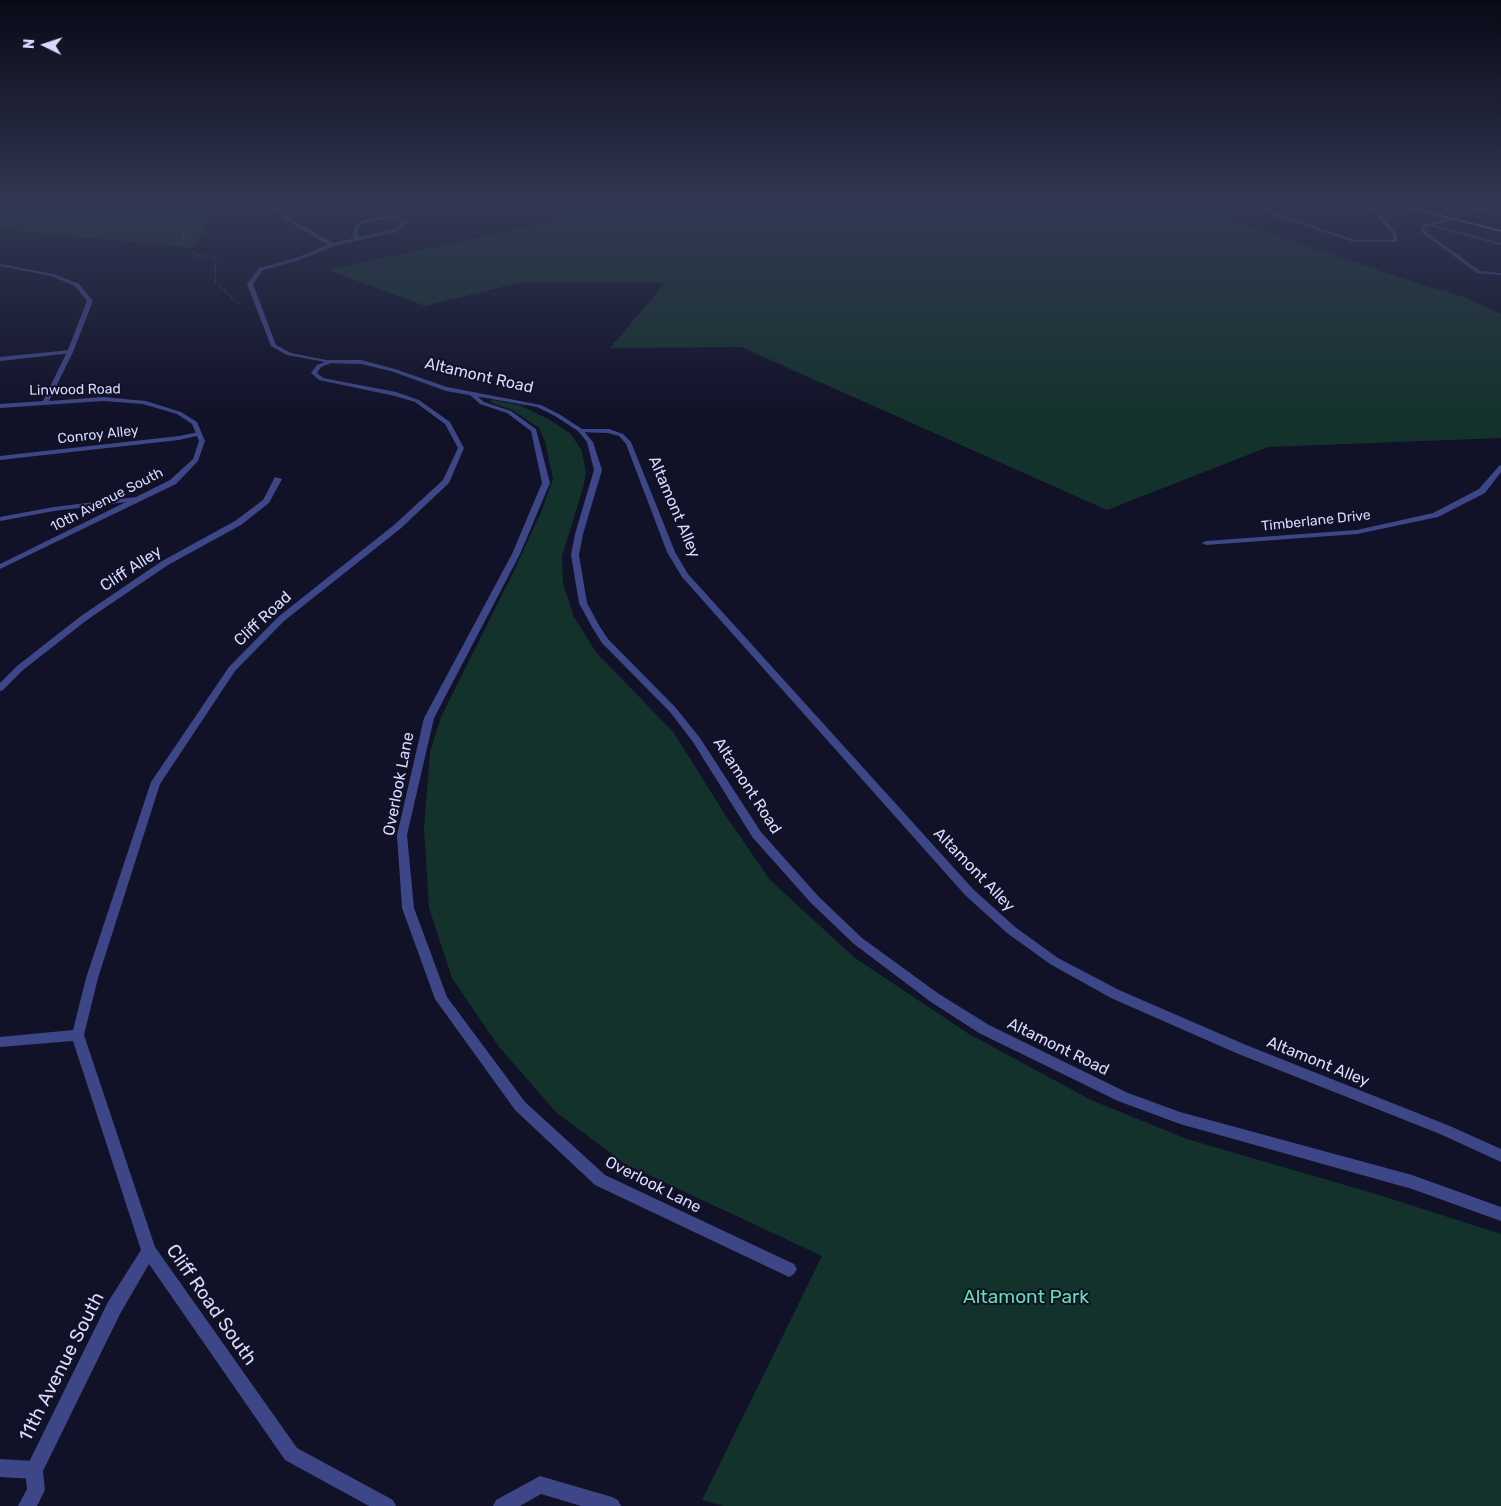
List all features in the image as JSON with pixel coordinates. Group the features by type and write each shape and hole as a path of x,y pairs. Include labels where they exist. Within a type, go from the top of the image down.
{"street":[{"path":"46,401 70,352 90,301 77,285 53,276"},
{"name":"Altamont Road","path":"256,276 250,284 274,346 289,354 329,362 361,362 393,370 446,389 539,406 580,430 590,442 598,470 579,534 576,555 578,579 584,603 596,628 605,641 673,710 697,740 757,835 815,900 858,941 935,998 984,1028 1123,1097 1180,1118 1412,1182 1501,1214"},
{"path":"0,359 70,352"},
{"name":"Cliff Road","path":"78,1035 92,978 155,784 232,669 281,619 397,528 446,481 461,448 448,423 417,401 396,394 332,382 314,373 319,366 329,362"},
{"name":"Overlook Lane","path":"472,394 482,403 510,412 534,430 546,482 516,554 429,718 402,834 408,908 441,999 520,1106 600,1180 789,1269"},
{"name":"Linwood Road","path":"0,406 46,401 102,399 144,402 179,413 195,423 199,434"},
{"name":"Altamont Alley","path":"580,430 609,431 621,435 629,443 671,552 685,575 969,892 1011,930 1054,960 1115,994 1241,1049 1445,1130 1501,1156"},
{"name":"Conroy Alley","path":"0,458 179,438 199,434"},
{"name":"10th Avenue South","path":"0,567 144,498 173,482 196,460 202,441 199,434"},
{"name":"Timberlane Drive","path":"1206,543 1357,532 1435,515 1482,491 1501,467"},
{"name":"Cliff Alley","path":"0,688 20,668 84,618 165,563 238,523 266,501 278,479"},
{"path":"0,519 54,509 144,498"},
{"path":"0,1042 78,1035"},
{"name":"Cliff Road South","path":"78,1035 149,1251 292,1454 387,1506"},
{"name":"11th Avenue South","path":"27,1506 36,1490 34,1470 114,1308 149,1251"},
{"path":"0,1468 34,1470"},
{"path":"502,1506 540,1485 612,1506"}],"path":[{"path":"215,276 215,282 240,304"}],"green space":[{"path":"345,276 1396,276 1462,296 1501,314 1501,438 1268,447 1107,510 741,347 610,348 665,283 518,283 425,306"},
{"name":"Altamont Park","path":"492,400 519,405 548,419 570,433 582,451 586,473 562,556 563,584 574,617 596,652 674,733 726,816 770,880 855,958 969,1034 1091,1100 1187,1139 1379,1195 1501,1234 1501,1506 723,1506 702,1500 822,1256 625,1164 556,1112 499,1047 452,978 429,908 424,828 430,752 441,717 512,575 542,510 553,479 545,441 539,428 512,410 490,402"}]}
